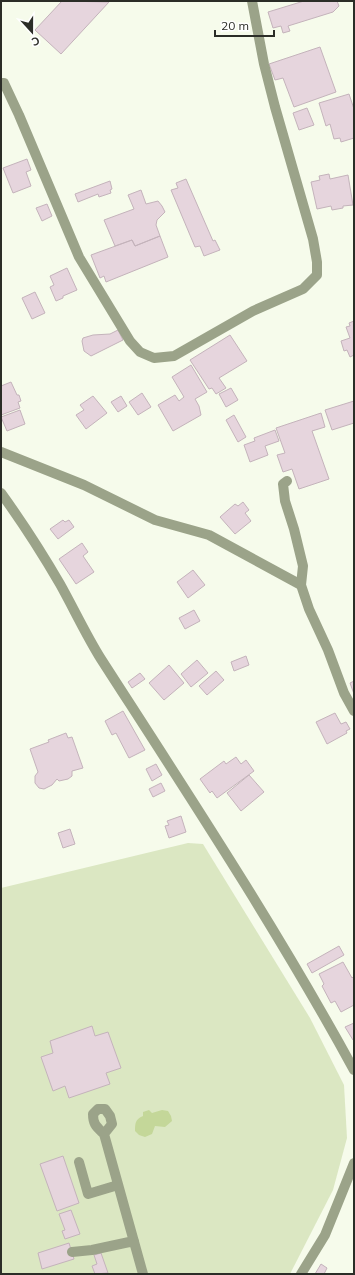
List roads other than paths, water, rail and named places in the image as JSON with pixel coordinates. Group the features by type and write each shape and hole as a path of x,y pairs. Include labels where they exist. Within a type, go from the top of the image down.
{"street":[{"path":"1,83 4,83 19,115 79,257 130,341 140,352 154,358 174,356 253,311 303,289 317,275 317,262 313,239 273,100 264,64 252,1"},
{"path":"1,452 84,485 156,520 209,535 301,585"},
{"path":"287,482 283,484 285,501 294,529 303,566 301,585 309,609 328,650 344,693 354,711"},
{"path":"1,493 22,522 60,585 96,651 211,831 318,1004 354,1070"},
{"path":"104,1134 143,1274"},
{"path":"79,1162 88,1194 118,1185"},
{"path":"301,1274 325,1235 354,1163"},
{"path":"72,1252 92,1250 134,1241"}]}
